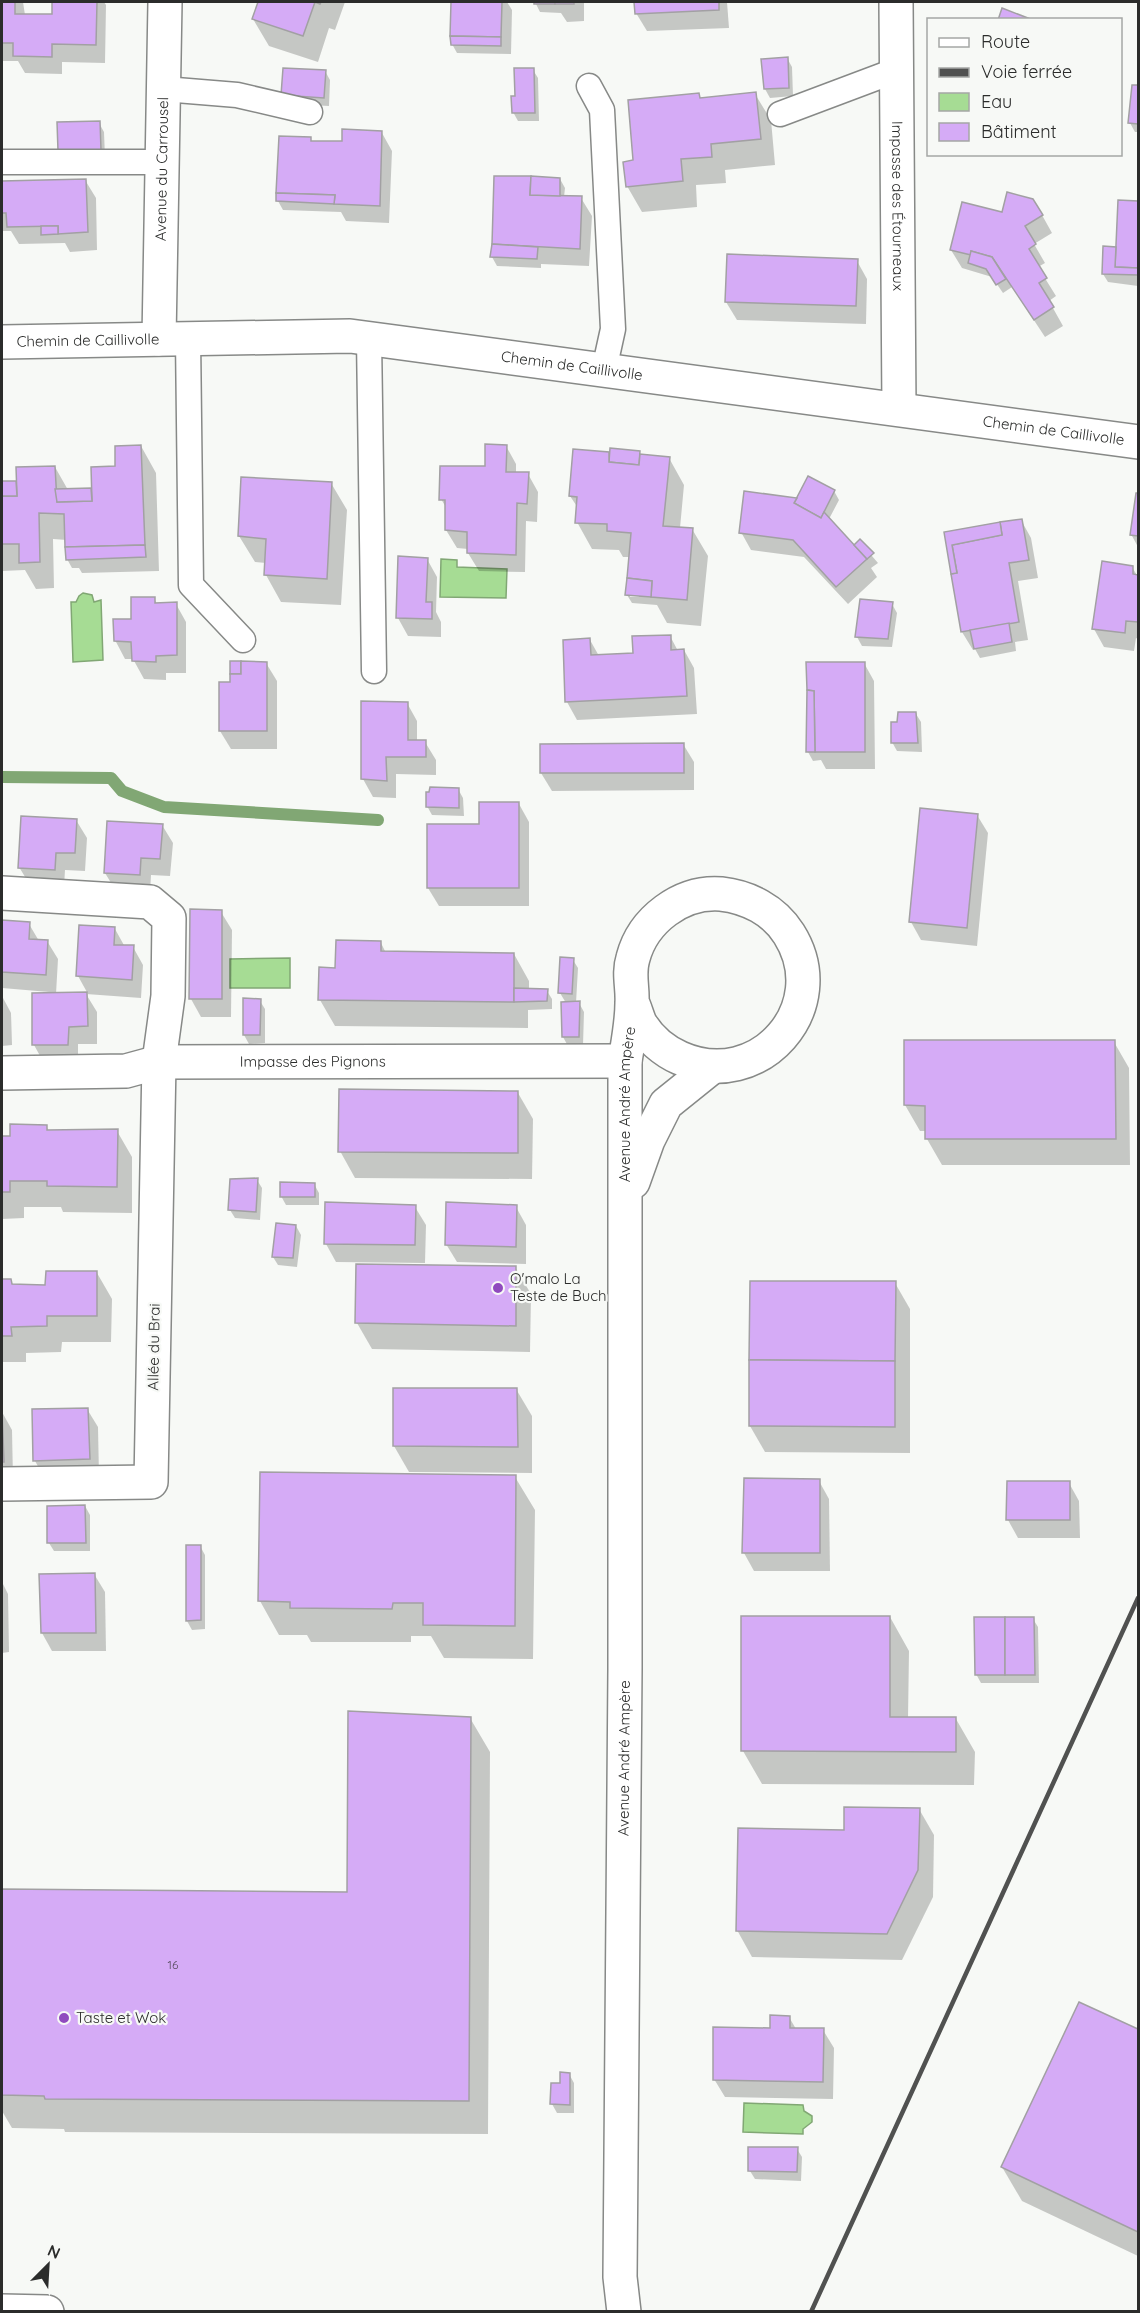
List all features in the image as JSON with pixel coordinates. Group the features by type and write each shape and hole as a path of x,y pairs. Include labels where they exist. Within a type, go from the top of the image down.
{"street":[{"name":"Avenue du Carrousel","path":"165,2 163,162 173,339"},
{"name":"Impasse des Étourneaux","path":"896,2 899,410"},
{"name":"Chemin de Caillivolle","path":"2,342 350,336 1138,442"},
{"path":"2,892 150,902 169,918 168,996 159,1062"},
{"name":"Avenue André Ampère","path":"624,2312 620,2265 625,1669 625,1062 632,1002 630,980 633,958 641,938 654,920 670,907 690,898 712,894 734,895 755,902 773,915 789,933 799,954 803,978 801,1001 792,1023 777,1042 758,1057 736,1065 712,1067 690,1063 670,1054 653,1040 640,1022 632,1002"},
{"name":"Impasse des Pignons","path":"2,1073 126,1071 159,1062 625,1062"},
{"name":"Allée du Brai","path":"2,1484 151,1482 159,1062"},
{"name":"Avenue André Ampère","path":"625,1207 648,1140 666,1104 712,1067"},
{"path":"2,2310 47,2312"}],"lane":[{"path":"780,114 897,70"},
{"path":"589,86 602,110 613,329 604,370"},
{"path":"164,89 237,95 310,112"},
{"path":"2,162 163,162"},
{"path":"173,339 191,585 243,640"},
{"path":"369,339 374,671"}],"water":[{"path":"441,559 457,560 457,567 507,569 506,598 440,597"},
{"path":"83,593 92,595 94,602 101,600 103,660 73,662 71,602 76,602"},
{"path":"290,958 290,988 230,988 230,959"},
{"path":"744,2103 803,2105 804,2111 812,2116 812,2122 803,2129 803,2134 743,2132"}],"building":[{"path":"2,2 15,2 15,14 52,14 52,2 97,2 96,45 52,44 52,57 13,56 13,43 2,43"},
{"path":"258,2 315,2 303,36 252,19"},
{"path":"451,2 502,2 501,37 450,36"},
{"path":"534,2 555,2 555,4 534,4"},
{"path":"555,2 574,2 574,4 555,4"},
{"path":"634,2 719,2 719,10 635,14"},
{"path":"1002,8 1028,18 999,18"},
{"path":"450,36 501,37 501,46 451,45"},
{"path":"788,57 789,88 764,89 761,59"},
{"path":"283,68 326,70 324,98 281,95"},
{"path":"514,68 534,68 535,113 512,113 511,96 515,96"},
{"path":"1132,85 1138,85 1138,124 1128,123"},
{"path":"756,92 761,139 711,144 712,157 681,159 683,181 626,187 623,162 633,160 628,100 699,93 700,98"},
{"path":"100,121 101,150 58,151 57,122"},
{"path":"342,129 382,131 380,206 334,204 335,195 276,193 279,136 311,137 311,141 342,141"},
{"path":"494,176 531,176 530,195 582,196 580,249 492,244"},
{"path":"531,176 560,178 560,196 530,195"},
{"path":"86,179 88,232 58,234 58,226 7,227 6,213 2,213 2,181"},
{"path":"1007,192 1033,199 1043,215 1025,226 1036,244 1029,249 1047,278 1039,283 1054,307 1034,320 992,257 971,251 971,255 950,250 962,202 1002,212"},
{"path":"276,193 335,195 334,204 276,201"},
{"path":"1118,200 1138,201 1138,268 1115,267"},
{"path":"41,226 58,226 58,234 41,235"},
{"path":"492,244 538,247 537,259 490,257"},
{"path":"1103,246 1116,247 1115,267 1138,268 1138,275 1102,274"},
{"path":"971,251 992,257 1006,279 996,285 986,269 968,263"},
{"path":"727,254 858,259 856,306 725,302"},
{"path":"485,444 507,445 506,472 529,472 527,504 517,503 516,555 467,553 467,532 445,530 445,500 439,500 440,466 485,466"},
{"path":"141,445 145,545 65,547 64,514 39,513 40,562 19,563 19,544 2,544 2,496 17,496 16,467 55,466 57,502 92,501 91,467 115,466 115,446"},
{"path":"610,448 640,451 639,465 609,462"},
{"path":"573,449 609,452 609,462 639,465 640,454 670,457 663,526 693,528 687,600 651,597 652,581 627,578 631,533 607,531 607,524 575,523 577,497 569,496"},
{"path":"808,476 835,490 821,518 794,503"},
{"path":"241,477 332,482 327,579 264,575 266,539 238,536"},
{"path":"2,481 16,481 17,496 2,496"},
{"path":"91,488 92,501 57,502 55,489"},
{"path":"744,491 797,498 794,503 821,518 824,512 867,559 836,587 793,540 739,533"},
{"path":"1136,493 1138,493 1138,536 1130,535"},
{"path":"1022,519 1029,560 1009,563 1019,622 961,632 951,574 957,573 952,545 1002,535 1000,522"},
{"path":"1000,522 1002,535 952,545 957,573 951,574 944,532"},
{"path":"860,539 874,553 867,559 854,545"},
{"path":"145,545 146,557 66,560 65,547"},
{"path":"398,556 428,558 426,602 432,602 432,619 396,618"},
{"path":"1102,561 1133,566 1133,574 1138,575 1138,622 1126,621 1125,633 1092,629"},
{"path":"627,578 652,581 651,597 625,595"},
{"path":"131,597 155,597 155,603 177,602 177,655 156,656 156,662 132,661 131,642 114,641 113,619 131,619"},
{"path":"860,599 893,602 888,639 855,637"},
{"path":"1009,623 1012,642 974,649 970,630"},
{"path":"671,635 671,650 684,649 687,696 565,702 563,640 590,638 591,655 633,653 632,636"},
{"path":"230,661 241,661 241,674 230,674"},
{"path":"241,661 267,662 267,731 219,731 219,682 230,682 230,674 241,674"},
{"path":"806,662 865,662 865,752 815,752 814,691 807,690"},
{"path":"807,690 814,691 815,752 806,752"},
{"path":"361,701 408,702 408,740 426,740 426,757 386,757 387,781 361,779"},
{"path":"898,712 916,712 918,743 891,743 891,722 897,722"},
{"path":"684,743 684,773 540,773 540,744"},
{"path":"430,787 459,788 459,808 426,807 426,792 429,792"},
{"path":"479,802 519,802 519,888 427,888 427,824 479,824"},
{"path":"920,808 978,814 967,928 909,922"},
{"path":"21,816 77,819 75,853 56,853 55,870 18,868"},
{"path":"107,821 163,824 160,859 141,858 140,875 104,873"},
{"path":"190,909 222,910 222,999 189,999"},
{"path":"2,920 30,922 29,939 48,940 46,975 2,972"},
{"path":"79,925 115,927 114,945 134,945 132,980 76,976"},
{"path":"336,940 381,941 381,951 514,953 514,1002 318,1000 319,967 335,968"},
{"path":"560,957 574,958 572,994 558,993"},
{"path":"514,988 548,989 547,1001 514,1002"},
{"path":"87,992 88,1026 69,1027 68,1045 32,1045 32,993"},
{"path":"243,998 261,999 260,1035 243,1035"},
{"path":"580,1001 579,1037 562,1037 561,1002"},
{"path":"904,1040 1115,1040 1116,1139 925,1139 925,1106 904,1105"},
{"path":"339,1089 518,1091 518,1153 338,1152"},
{"path":"10,1124 47,1125 47,1130 118,1129 117,1187 47,1186 47,1181 10,1181 10,1192 2,1192 2,1136 10,1136"},
{"path":"258,1178 256,1212 228,1210 230,1179"},
{"path":"280,1182 315,1183 315,1197 280,1197"},
{"path":"325,1202 416,1205 415,1245 324,1244"},
{"path":"446,1202 517,1205 516,1247 445,1245"},
{"path":"276,1223 296,1225 293,1258 272,1257"},
{"path":"356,1264 516,1266 516,1326 355,1323"},
{"path":"46,1271 97,1271 97,1316 47,1316 47,1326 11,1327 12,1336 2,1336 2,1279 11,1279 12,1284 45,1285"},
{"path":"750,1281 896,1281 895,1361 749,1360"},
{"path":"749,1360 895,1361 895,1427 749,1426"},
{"path":"393,1388 517,1388 518,1447 393,1446"},
{"path":"88,1408 90,1459 33,1461 32,1409"},
{"path":"2,1411 4,1462 2,1462"},
{"path":"260,1472 516,1475 515,1626 423,1625 423,1603 393,1603 392,1609 290,1608 290,1602 258,1601"},
{"path":"744,1478 820,1479 820,1553 742,1553"},
{"path":"1007,1481 1070,1481 1070,1520 1006,1520"},
{"path":"85,1505 86,1543 47,1543 47,1506"},
{"path":"186,1545 201,1545 201,1620 186,1621"},
{"path":"95,1573 96,1633 41,1633 39,1574"},
{"path":"741,1616 890,1616 890,1717 956,1717 956,1752 741,1751"},
{"path":"974,1617 1005,1617 1005,1675 975,1675"},
{"path":"1005,1617 1034,1617 1035,1675 1005,1675"},
{"path":"348,1711 471,1717 469,2101 45,2099 44,2096 2,2095 2,1889 347,1892"},
{"path":"844,1807 920,1808 918,1870 887,1934 736,1931 738,1828 844,1830"},
{"path":"1079,2002 1138,2029 1138,2232 1001,2167"},
{"path":"770,2015 790,2016 790,2028 824,2028 823,2082 713,2080 713,2027 770,2028"},
{"path":"560,2072 570,2073 570,2105 550,2104 551,2083 560,2083"},
{"path":"748,2147 798,2147 797,2172 748,2171"}],"waterway":[{"path":"2,777 111,778 122,791 164,807 378,820"}],"railway":[{"path":"811,2312 1138,1598"}],"place":[{"name":"O'malo La Teste de Buch","path":"498,1288"},
{"name":"Taste et Wok","path":"64,2018"}]}
